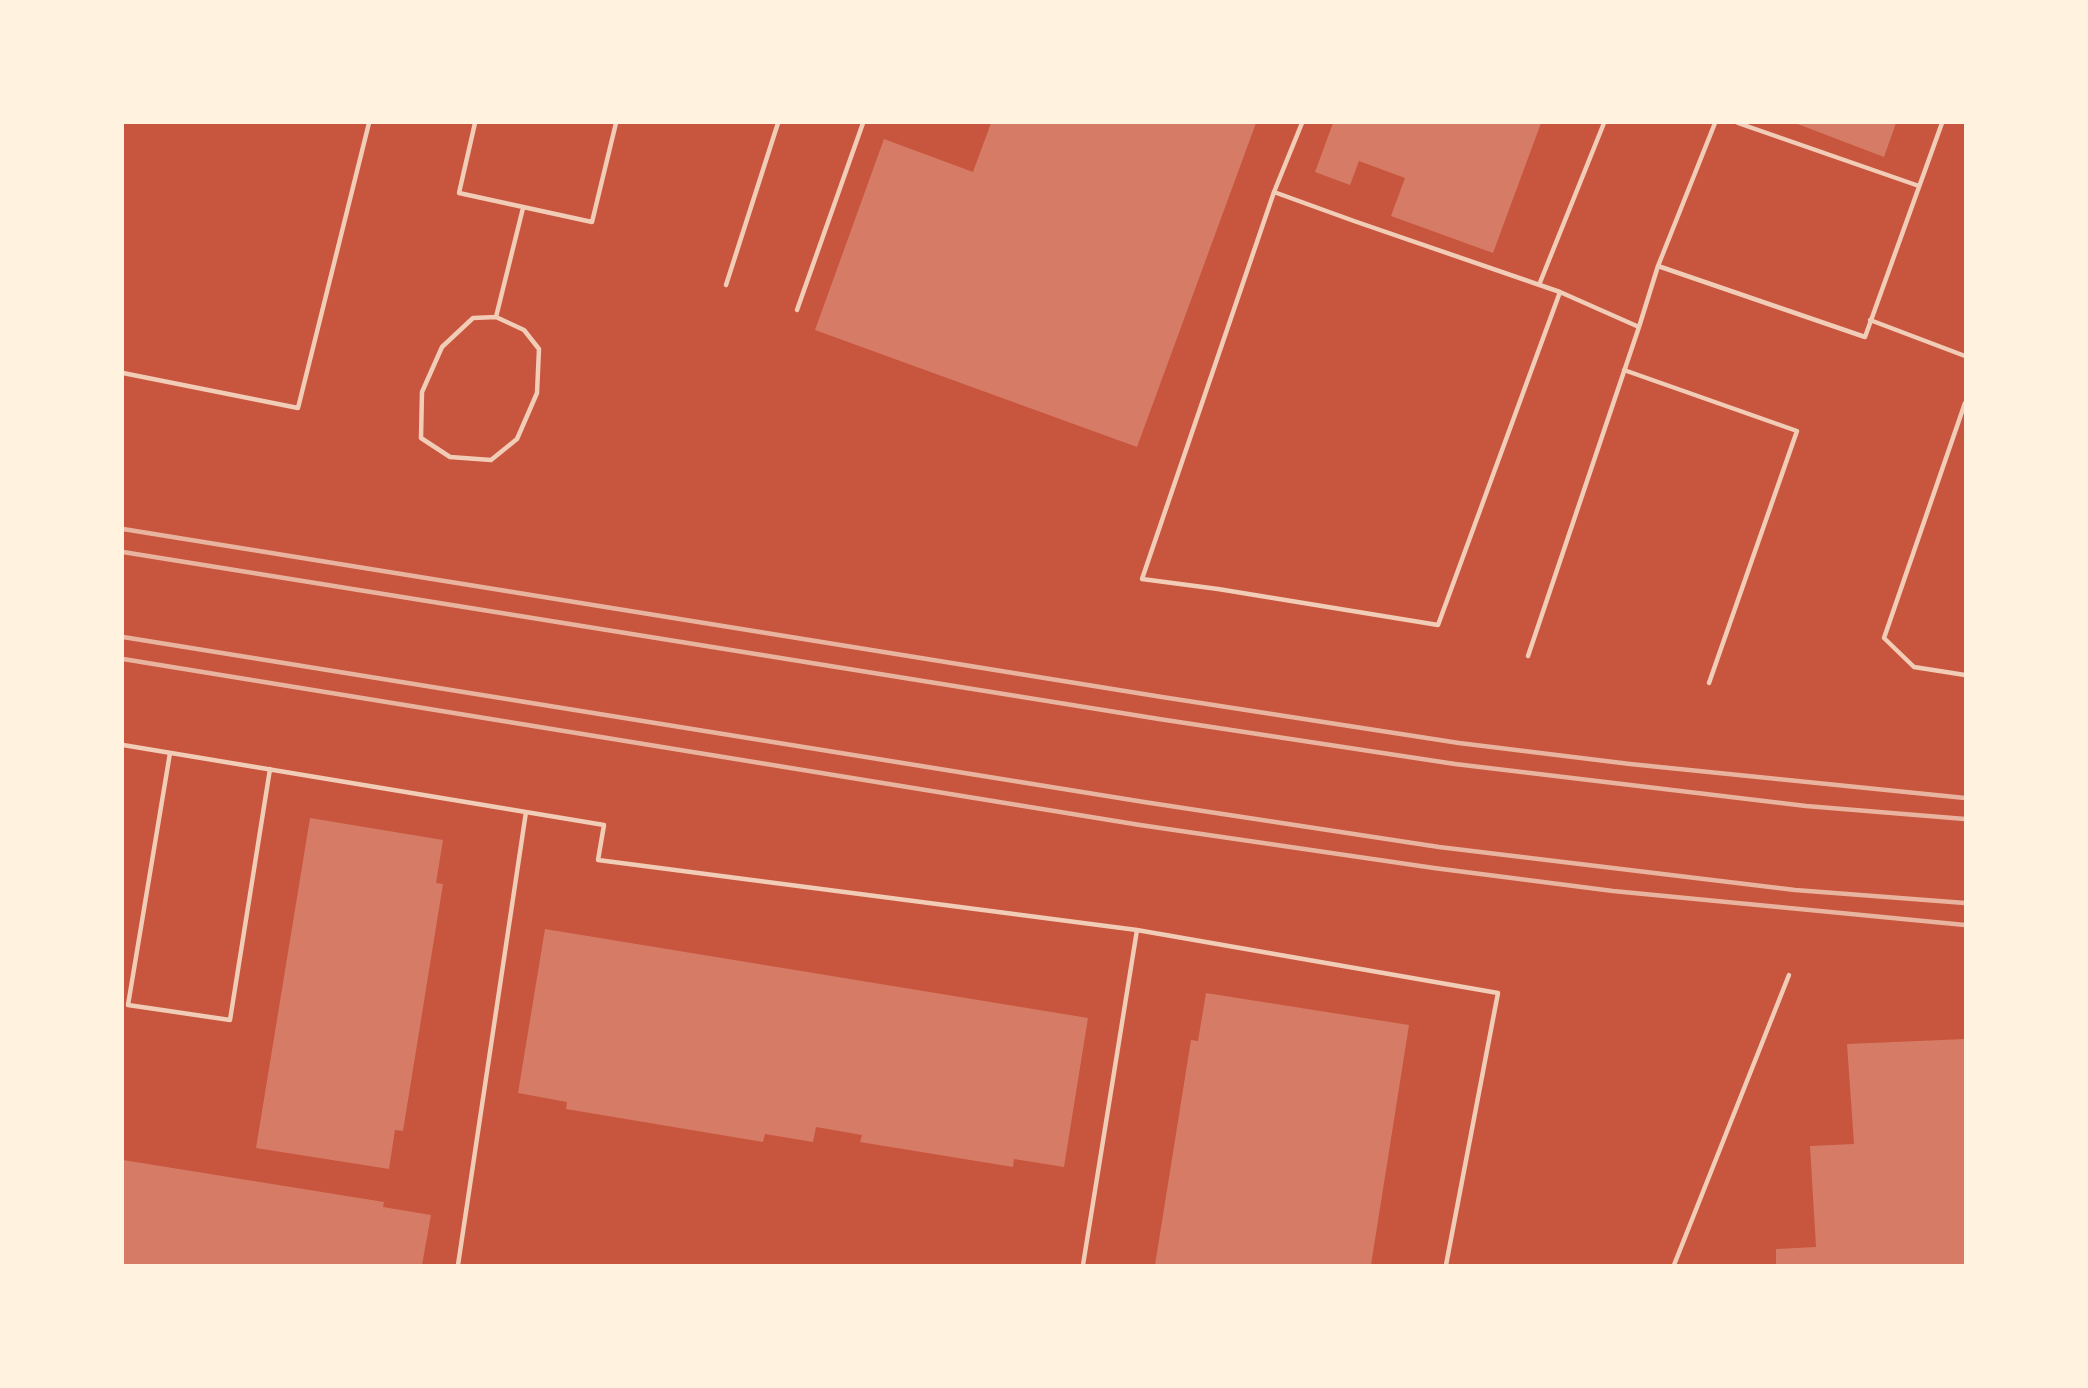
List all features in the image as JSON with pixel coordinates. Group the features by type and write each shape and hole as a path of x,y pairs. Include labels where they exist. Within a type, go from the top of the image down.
{"lane":[{"path":"123,373 298,408 369,123"},
{"path":"475,123 459,193 592,222 616,123"},
{"path":"726,285 778,123"},
{"path":"797,310 863,123"},
{"path":"1302,123 1275,192 1142,579 1438,625 1560,292"},
{"path":"1539,285 1604,123"},
{"path":"1528,656 1658,266 1715,123"},
{"path":"1738,123 1919,186"},
{"path":"1658,266 1865,337 1942,123"},
{"path":"1275,192 1560,292 1639,327"},
{"path":"496,317 523,208"},
{"path":"496,317 524,330 539,349 537,393 517,439 491,460 450,457 421,438 422,393 442,347 473,318 496,317"},
{"path":"1870,320 1965,356"},
{"path":"1624,370 1797,430 1708,683"},
{"path":"1965,403 1884,638 1914,667 1965,675"},
{"path":"123,745 604,825 598,860 1137,930 1498,993 1446,1265"},
{"path":"170,753 128,1005 230,1020 270,770"},
{"path":"458,1265 526,812"},
{"path":"1083,1265 1137,930"},
{"path":"1674,1265 1789,975"}],"building":[{"path":"991,123 1256,123 1137,447 815,330 884,139 973,172"},
{"path":"1333,123 1541,123 1493,253 1391,216 1405,178 1359,161 1350,185 1315,172"},
{"path":"1795,123 1896,123 1884,157"},
{"path":"310,818 443,840 436,883 443,884 403,1131 395,1130 389,1169 256,1148"},
{"path":"545,929 1088,1018 1064,1167 1014,1159 1013,1167 860,1142 862,1135 816,1127 813,1142 765,1134 763,1142 566,1109 567,1102 518,1093"},
{"path":"1206,993 1409,1025 1371,1265 1155,1265 1191,1040 1198,1041"},
{"path":"1965,1039 1965,1265 1776,1265 1776,1249 1816,1247 1810,1146 1854,1144 1847,1044"},
{"path":"123,1160 384,1202 383,1207 431,1215 422,1265 123,1265"}],"railway":[{"path":"123,529 1459,743 1630,764 1965,798"},
{"path":"123,552 1159,719 1455,764 1806,806 1965,819"},
{"path":"123,637 1144,802 1439,847 1795,890 1965,903"},
{"path":"123,659 1140,825 1434,868 1613,891 1965,925"}]}
